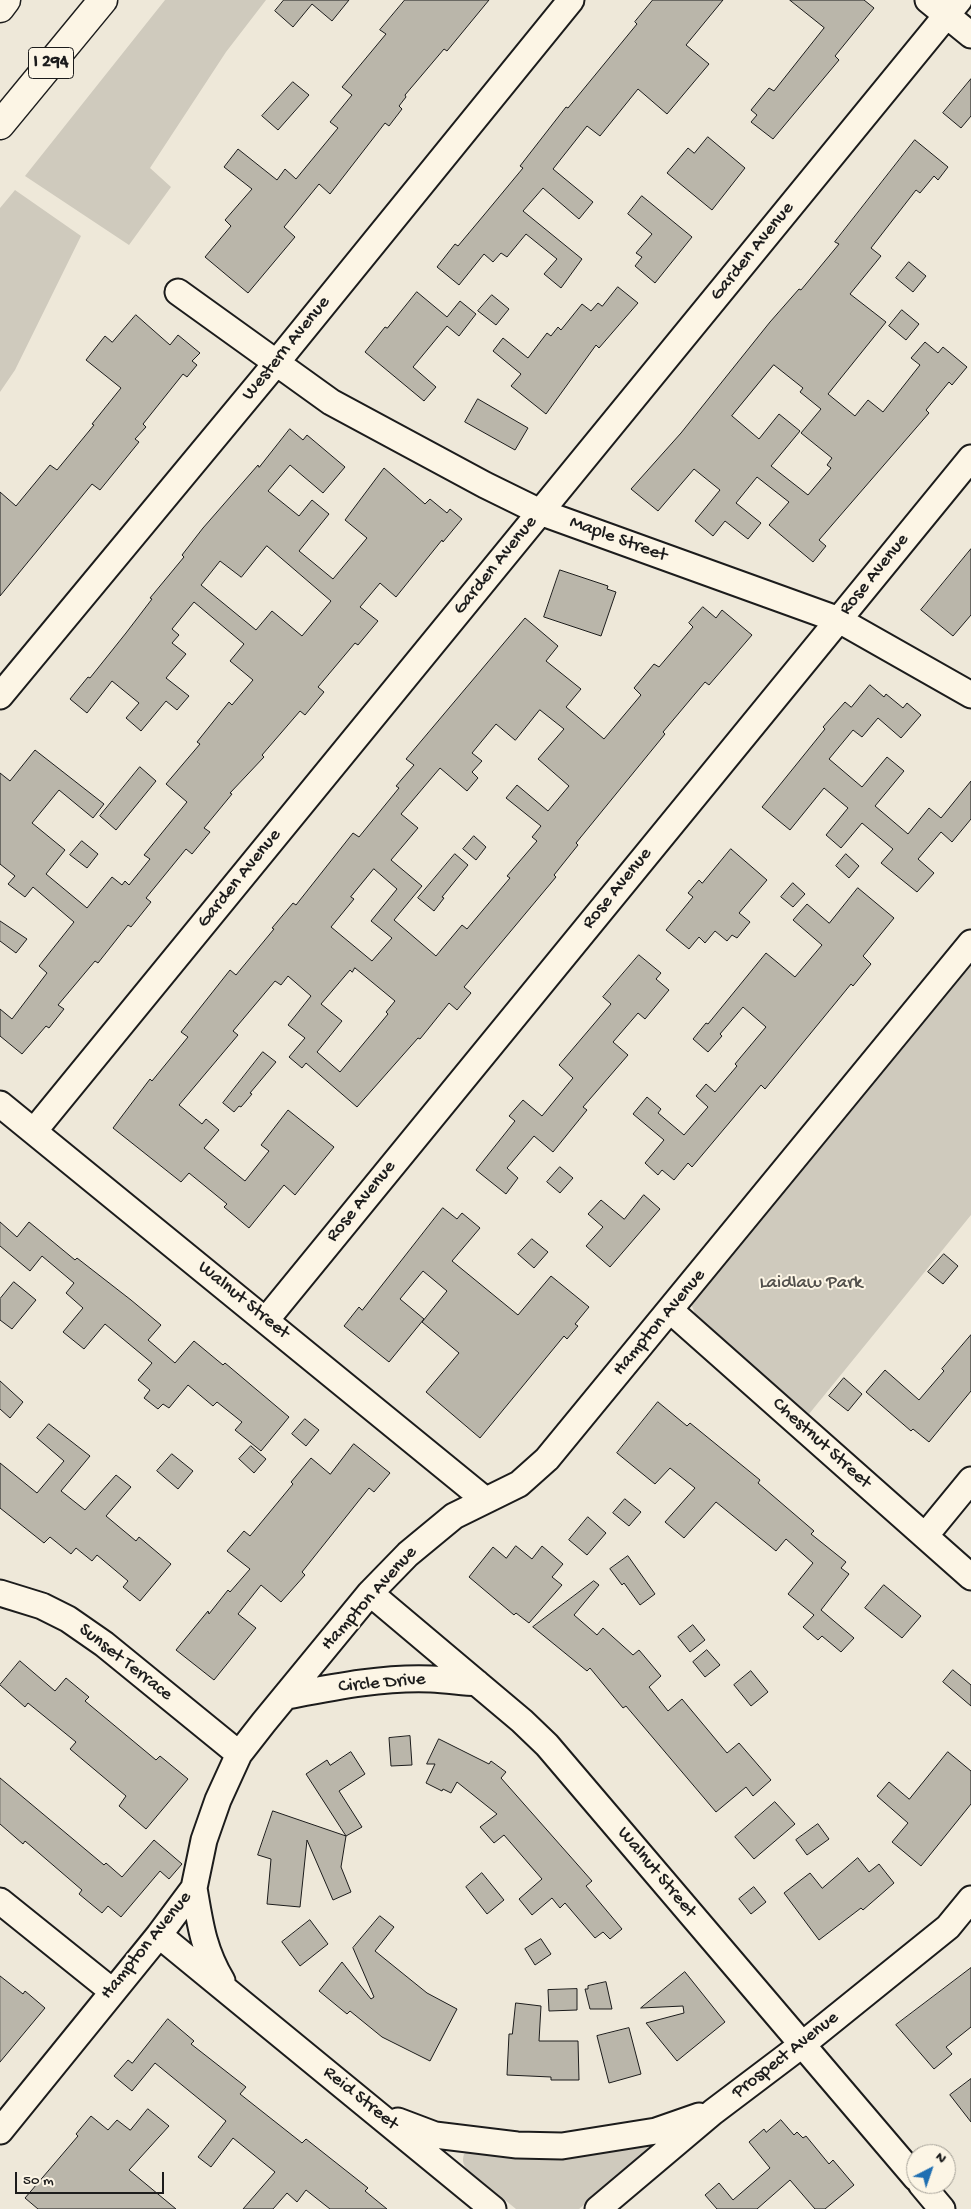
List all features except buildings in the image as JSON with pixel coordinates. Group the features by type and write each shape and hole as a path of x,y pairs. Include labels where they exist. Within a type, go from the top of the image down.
{"highway":[{"path":"0,8 6,0"},
{"name":"I 294","path":"0,125 103,0"}],"street":[{"name":"Western Avenue","path":"0,696 277,362 571,0"},
{"path":"944,5 971,35"},
{"name":"Garden Avenue","path":"34,1131 540,512 944,5"},
{"name":"Maple Street","path":"178,292 331,402 485,485 540,512 839,620 971,695"},
{"name":"Rose Avenue","path":"266,1320 971,458"},
{"name":"Hampton Avenue","path":"0,2131 194,1888 207,1832 218,1800 239,1754 370,1593 408,1554 434,1531 454,1516 484,1499 519,1484 547,1459 971,943"},
{"name":"Walnut Street","path":"0,1104 484,1499"},
{"name":"Chestnut Street","path":"670,1311 971,1577"},
{"path":"925,1536 971,1480"},
{"name":"Sunset Terrace","path":"0,1593 42,1606 68,1619 104,1644 239,1754"},
{"name":"Walnut Street","path":"370,1593 547,1745 906,2166"},
{"name":"Circle Drive","path":"287,1696 340,1686 406,1679 477,1683"},
{"name":"Reid Street","path":"194,1888 200,1922 210,1960 226,1990"},
{"name":"Prospect Avenue","path":"598,2209 713,2112 803,2044 948,1927 971,1899"},
{"path":"0,1901 112,1991"},
{"name":"Reid Street","path":"158,1935 380,2114 493,2209"},
{"path":"380,2114 435,2134 517,2145 562,2146 656,2131 713,2112"},
{"path":"929,2194 942,2209"}],"green space":[{"path":"165,0 266,0 226,52 150,168 171,187 129,245 25,176"},
{"path":"15,190 81,236 15,370 0,392 0,208"},
{"name":"Laidlaw Park","path":"971,963 971,1215 809,1414 697,1318 691,1304"},
{"path":"649,2144 653,2145 652,2148 579,2209 516,2209 468,2170 463,2161 464,2154 469,2151 576,2156 611,2152"}]}
